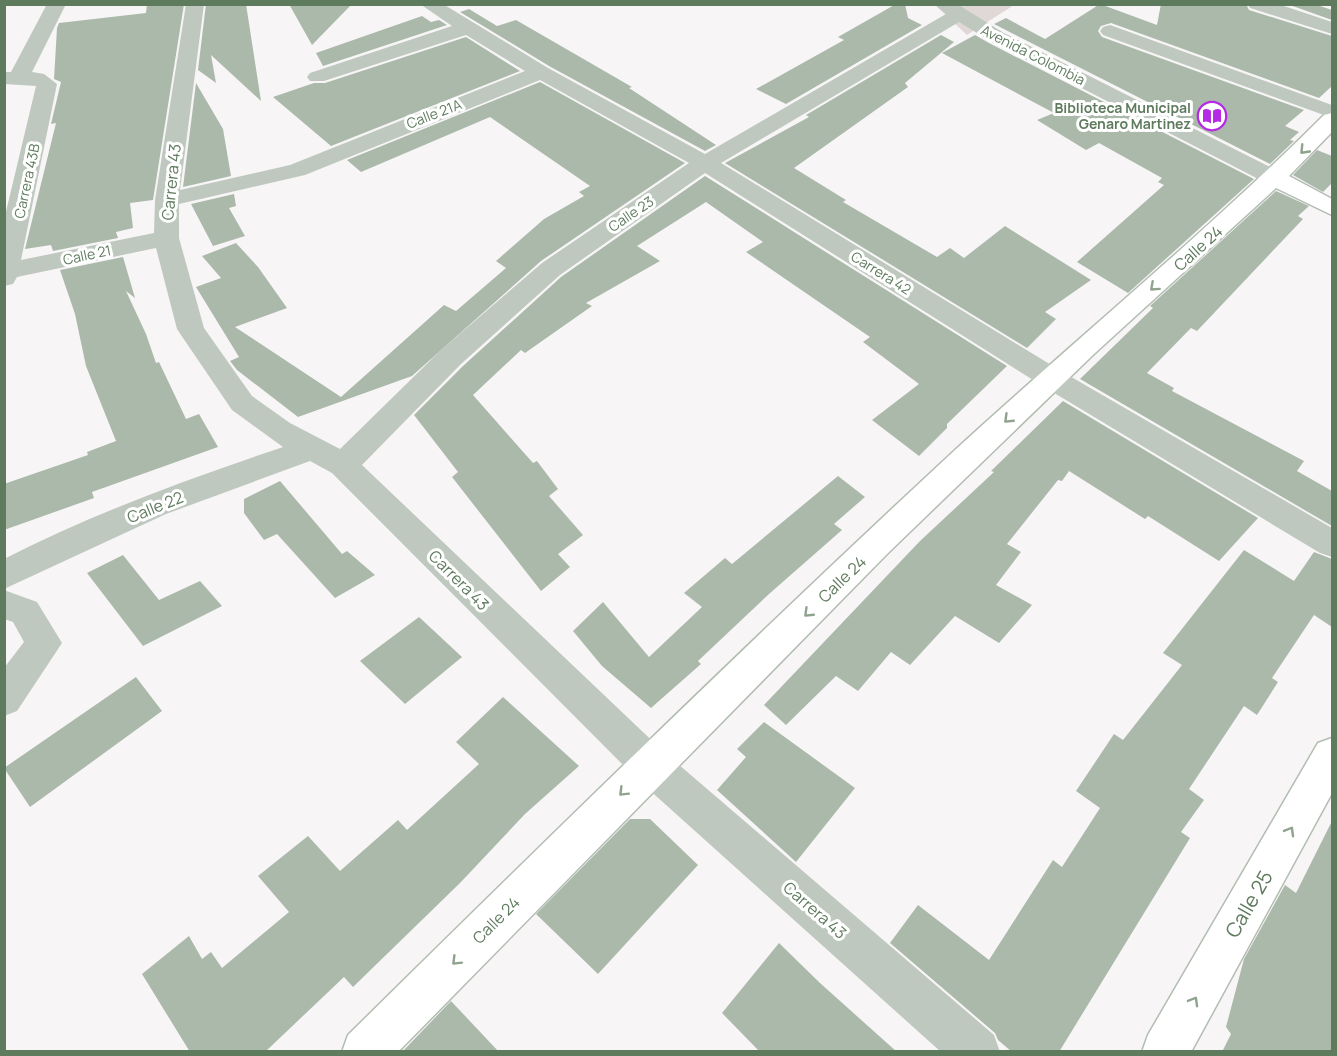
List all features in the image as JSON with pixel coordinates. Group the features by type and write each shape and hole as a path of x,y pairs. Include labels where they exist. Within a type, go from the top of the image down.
{"main road":[{"name":"Calle 24","path":"365,1052 650,765 1051,378 1276,179 1332,120"},
{"name":"Avenida Colombia","path":"1276,179 1332,208"},
{"name":"Calle 25","path":"1165,1052 1332,756"}],"street":[{"path":"12,77 57,4"},
{"name":"Carrera 43","path":"195,4 167,201 166,238 191,329 242,403 279,431 343,465 650,765 977,1052"},
{"name":"Carrera 42","path":"429,4 541,72 705,164 1051,378 1332,544"},
{"path":"1257,4 1332,28"},
{"name":"Calle 23","path":"343,465 451,357 551,269 705,164 950,10"},
{"name":"Avenida Colombia","path":"950,10 1276,179"},
{"path":"317,77 467,28"},
{"path":"1110,31 1332,112"},
{"name":"Calle 21A","path":"167,201 297,170 541,72"},
{"name":"Carrera 43B","path":"6,274 47,84 37,78 12,77"},
{"name":"Calle 21","path":"6,274 166,238"},
{"name":"Calle 22","path":"4,575 62,544 238,474 311,449"},
{"path":"4,604 24,612 44,642 4,699"}],"shaded area":[{"path":"935,5 1014,5 967,35"}],"building":[{"path":"147,4 184,4 153,200 130,203 133,228 116,232 118,238 53,251 51,245 25,249 56,123 51,124 61,82 54,79 59,23 146,13"},
{"path":"206,4 246,4 261,101 211,55 216,83 198,70"},
{"path":"289,4 352,4 312,45"},
{"path":"896,4 905,4 908,18 922,25 786,104 756,89 844,40 838,37"},
{"path":"1100,4 1157,25 1161,4 1246,4 1249,10 1332,36 1332,86 1319,98 1111,23 1101,26 1098,31 1102,37 1304,110 1285,126 1299,132 1290,140 1294,141 1270,164 994,24 1006,18 1045,39"},
{"path":"1287,4 1314,4 1332,10 1332,20"},
{"path":"469,9 497,26 516,20 632,87 629,88 716,145 705,151 549,66 460,12"},
{"path":"422,16 431,22 439,20 447,25 323,66 316,53"},
{"path":"941,35 954,42 905,83 908,87 794,168 846,200 843,202 937,257 950,248 964,258 1005,226 1091,280 1045,312 1056,319 1027,348 725,163 809,117 806,115"},
{"path":"975,35 1254,179 1128,293 1077,262 1164,185 1158,182 1162,178 1099,143 1086,150 1037,120 1054,113 942,53"},
{"path":"466,37 520,71 331,146 273,97 314,83 325,83"},
{"path":"540,82 685,163 541,261 412,376 298,417 237,370 230,361 239,357 196,287 221,278 202,256 236,243 258,267 287,308 235,327 341,397 444,305 456,311 506,268 496,261 544,219 584,196 579,192 590,186 490,117 361,172 347,160"},
{"path":"196,83 223,129 231,176 183,187"},
{"path":"1317,150 1332,156 1332,183 1323,192 1293,175"},
{"path":"705,176 1007,366 947,424 947,428 919,456 872,420 919,384 863,342 870,337 746,252 763,242 706,202 637,246 660,261 586,303 592,306 525,353 521,350 473,395 533,463 537,461 558,489 549,496 583,535 558,554 570,567 541,591 452,477 458,472 414,415 463,366 561,277"},
{"path":"1276,191 1309,206 1298,216 1303,219 1197,331 1191,328 1147,373 1174,388 1172,391 1304,461 1297,471 1332,491 1332,526 1080,379 1153,308 1150,306"},
{"path":"234,194 236,206 229,208 245,236 213,246 191,204"},
{"path":"123,257 135,298 126,291 146,334 156,363 159,362 186,419 199,414 218,447 92,492 94,498 4,530 4,484 88,455 87,452 116,441 86,366 75,314 60,270"},
{"path":"1063,401 1258,518 1219,561 1148,516 1145,519 1069,471 1062,481 1058,480 1007,544 1021,552 996,585 1032,605 999,643 955,616 910,665 891,652 858,691 836,676 786,725 764,705 920,541 994,472 991,471"},
{"path":"838,476 865,497 834,524 842,530 769,594 698,661 701,664 651,708 602,666 573,631 603,602 649,657 702,607 684,593 725,558 732,564"},
{"path":"280,481 342,554 347,551 375,575 335,598 277,534 264,540 244,513 244,499"},
{"path":"1244,550 1294,581 1314,552 1332,559 1332,627 1314,615 1272,678 1278,682 1257,715 1244,706 1189,789 1204,800 1181,832 1190,838 1059,1052 1012,1052 998,1040 995,1033 890,943 918,905 989,960 1053,860 1062,867 1100,808 1076,791 1114,734 1123,740 1182,665 1163,653"},
{"path":"123,555 159,600 200,581 222,606 143,646 87,573"},
{"path":"419,617 462,657 405,704 360,661"},
{"path":"136,677 162,711 30,807 4,768"},
{"path":"503,697 579,766 525,814 460,883 353,987 344,977 265,1052 190,1052 142,974 189,936 202,959 211,952 222,968 289,912 258,876 308,836 340,871 398,820 407,830 479,764 456,742"},
{"path":"764,722 855,788 796,862 717,790 746,757 737,749"},
{"path":"630,819 650,819 698,865 598,974 536,914"},
{"path":"1332,821 1332,1052 1222,1052 1231,1034 1226,1027 1244,959 1285,885 1296,893"},
{"path":"779,943 897,1052 760,1052 722,1013"},
{"path":"451,1001 499,1052 402,1052"}],"place":[{"name":"Biblioteca Municipal Genaro Martinez","path":"1212,116"}]}
